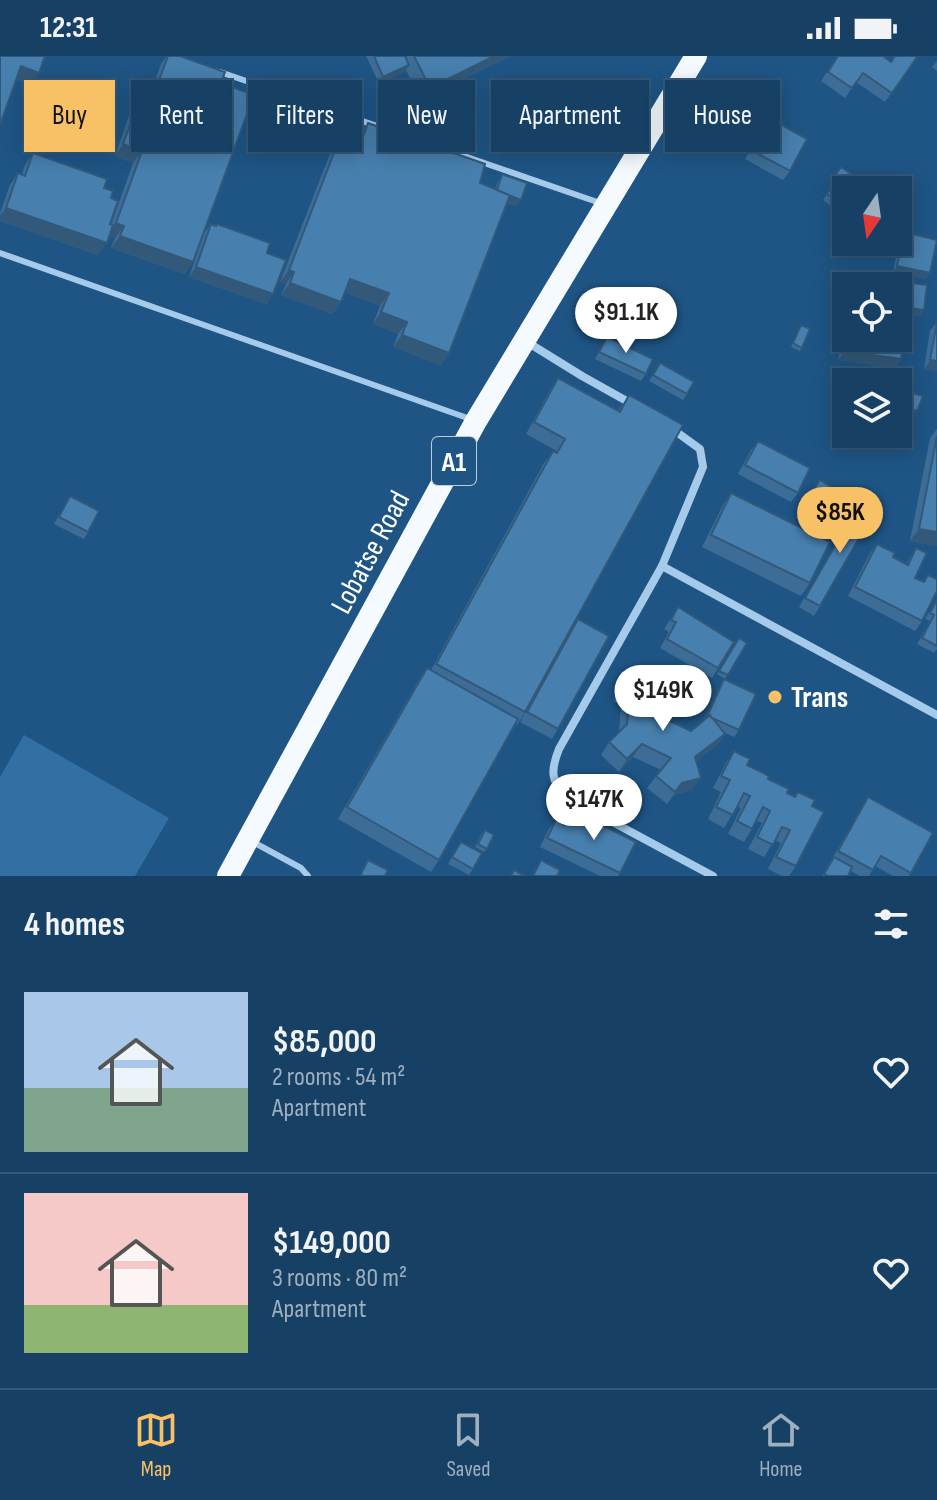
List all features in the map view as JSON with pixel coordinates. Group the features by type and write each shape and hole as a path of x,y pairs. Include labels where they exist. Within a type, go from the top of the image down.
{"highway":[{"name":"Lobatse Road","path":"228,876 476,421 696,56"}],"street":[{"path":"523,339 644,411"},
{"path":"668,426 700,449 703,467 662,566 559,749 552,776 556,787 566,797 713,876"},
{"path":"662,566 937,715"}],"lane":[{"path":"205,66 606,205"},
{"path":"0,253 476,421"},
{"path":"250,840 301,868 308,876"}],"shaded area":[{"path":"24,735 169,818 135,876 0,876 0,777"}],"building":[{"path":"0,56 45,56 39,73 21,66 0,125"},
{"path":"168,56 180,56 225,72 222,80 159,80"},
{"path":"374,56 405,56 409,65 383,77"},
{"path":"414,56 494,56 446,80 426,80"},
{"path":"838,56 883,56 891,62 895,56 917,57 892,93 863,73 852,88 828,72"},
{"path":"232,87 248,93 248,111 193,262 120,236 124,226 116,223 142,152 232,152"},
{"path":"131,122 131,147 123,144"},
{"path":"368,123 378,127 378,152 451,152 485,164 480,183 510,195 449,353 402,335 407,322 381,312 389,293 350,279 341,302 290,283 294,272 289,270 334,152 362,152"},
{"path":"780,124 807,139 790,171 755,152 780,152"},
{"path":"33,153 107,179 104,188 113,191 111,198 118,201 107,243 6,208 18,173 25,176"},
{"path":"841,167 854,176 835,176"},
{"path":"502,174 527,183 521,200 497,190"},
{"path":"211,224 270,243 267,253 286,260 273,294 196,267"},
{"path":"912,234 937,240 930,273 897,266 899,256 912,256"},
{"path":"912,283 927,285 924,310 912,308"},
{"path":"937,322 937,361 930,360"},
{"path":"801,325 810,329 802,348 793,343"},
{"path":"607,337 653,359 646,374 599,352"},
{"path":"851,352 902,352 901,359"},
{"path":"660,363 694,382 687,394 653,375"},
{"path":"558,378 620,412 629,395 683,425 525,712 436,664 553,451 557,453 565,439 534,422"},
{"path":"912,393 923,396 917,411 912,410"},
{"path":"937,436 937,532 919,529"},
{"path":"758,441 810,468 798,493 745,465"},
{"path":"820,480 853,501 833,532 800,511"},
{"path":"731,493 830,542 810,583 711,535"},
{"path":"70,496 99,511 88,532 59,517"},
{"path":"859,504 874,512 820,606 805,598"},
{"path":"877,544 895,553 893,557 908,565 916,548 927,553 915,578 924,582 928,575 937,579 937,591 922,621 855,587"},
{"path":"937,600 937,646 922,638 934,615 930,613"},
{"path":"678,607 734,642 718,668 667,639 676,622 671,620"},
{"path":"578,619 609,636 558,729 527,712"},
{"path":"739,638 747,643 728,675 719,671"},
{"path":"427,668 518,719 439,860 347,807"},
{"path":"631,670 666,686 656,705 653,704 653,713 691,731 710,715 725,734 695,757 701,778 682,783 675,792 656,776 671,758 642,744 627,759 609,742 627,724 630,693 621,689"},
{"path":"724,679 756,694 739,730 707,716"},
{"path":"734,751 750,759 747,765 789,789 787,793 795,797 798,792 815,800 812,806 824,812 796,866 776,857 790,830 782,827 773,845 757,837 770,811 763,807 752,829 737,821 750,796 744,793 733,815 716,807 730,780 721,776"},
{"path":"868,797 933,833 911,873 881,856 873,870 838,851"},
{"path":"580,814 636,842 620,873 547,838 556,820 564,825 567,818 576,822"},
{"path":"485,830 494,835 487,849 478,844"},
{"path":"461,842 482,853 473,869 452,857"},
{"path":"834,857 852,867 848,876 824,874"},
{"path":"368,860 388,870 385,876 360,876"},
{"path":"541,860 560,870 557,876 533,876"},
{"path":"514,870 525,876 511,876"}],"place":[{"name":"Trans","path":"775,697"}]}
